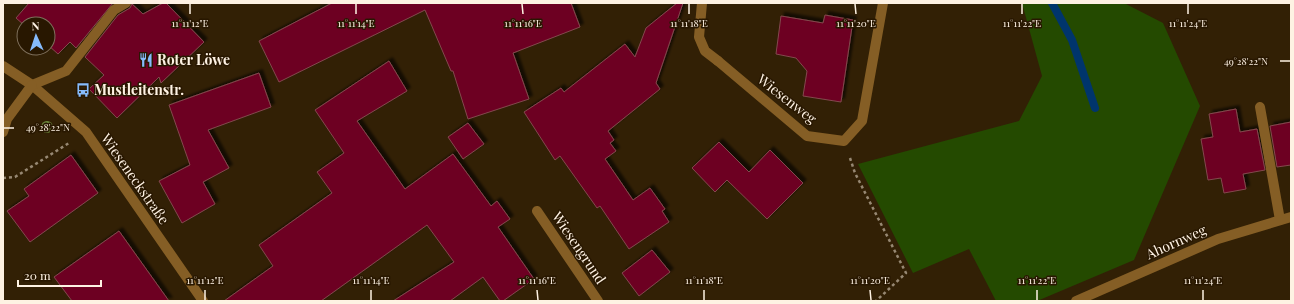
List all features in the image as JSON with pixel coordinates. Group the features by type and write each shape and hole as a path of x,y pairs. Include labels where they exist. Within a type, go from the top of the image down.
{"street":[{"path":"3,132 7,119 32,85 66,71 114,10 126,3"},
{"name":"Wiesenweg","path":"702,3 699,37 705,51 807,136 844,141"},
{"path":"844,141 862,121 883,3"},
{"name":"Wieseneckstraße","path":"3,66 32,85 86,132 202,301"},
{"path":"1260,107 1280,220"},
{"name":"Wiesengrund","path":"537,211 598,301"},
{"name":"Ahornweg","path":"1076,301 1218,239 1291,217"}],"path":[{"path":"3,178 15,177 86,132"},
{"path":"844,141 855,173 906,273 876,301"}],"green space":[{"path":"1022,3 1124,3 1163,23 1200,106 1134,260 1037,301 996,301 969,249 913,273 858,164 1019,121 1042,76"}],"building":[{"path":"29,3 113,3 76,48 70,42 58,54 56,52 56,16 18,16"},
{"path":"163,3 166,3 204,42 161,83 159,77 117,118 89,89 104,75 85,57 118,15 130,8 132,4 143,14"},
{"path":"332,3 571,3 580,27 513,53 529,99 468,119 453,71 451,71 425,10 279,82 259,41"},
{"path":"677,3 683,3 656,83 660,89 608,131 614,140 610,143 616,151 605,159 633,200 650,188 665,209 662,211 669,222 629,249 600,206 597,208 560,156 555,160 524,112 561,88 564,92 625,44 635,57 646,28"},
{"path":"825,15 853,20 841,102 803,96 807,71 796,58 776,54 781,16 823,23"},
{"path":"389,61 407,91 357,121 405,189 453,154 491,206 497,201 510,219 498,227 534,279 503,301 500,301 483,277 450,301 393,301 454,262 427,225 321,301 224,301 273,266 259,245 332,193 317,172 344,153 315,110"},
{"path":"259,73 271,107 208,130 229,168 203,182 215,204 182,223 159,181 190,165 169,105"},
{"path":"1236,109 1240,132 1257,129 1265,170 1243,174 1246,189 1224,193 1221,178 1208,180 1201,139 1213,137 1209,114"},
{"path":"1291,122 1291,165 1277,167 1270,126"},
{"path":"468,123 484,144 463,159 448,137"},
{"path":"719,142 749,172 770,150 803,183 767,219 727,180 715,192 692,168"},
{"path":"71,155 98,193 30,242 7,211 29,196 24,189"},
{"path":"119,231 169,301 72,301 54,277"},
{"path":"652,250 670,272 639,296 622,273"}],"waterway":[{"path":"1052,3 1072,40 1095,108"}],"place":[{"name":"Roter Löwe","path":"146,60"},
{"name":"Mustleitenstr.","path":"83,90"}]}
